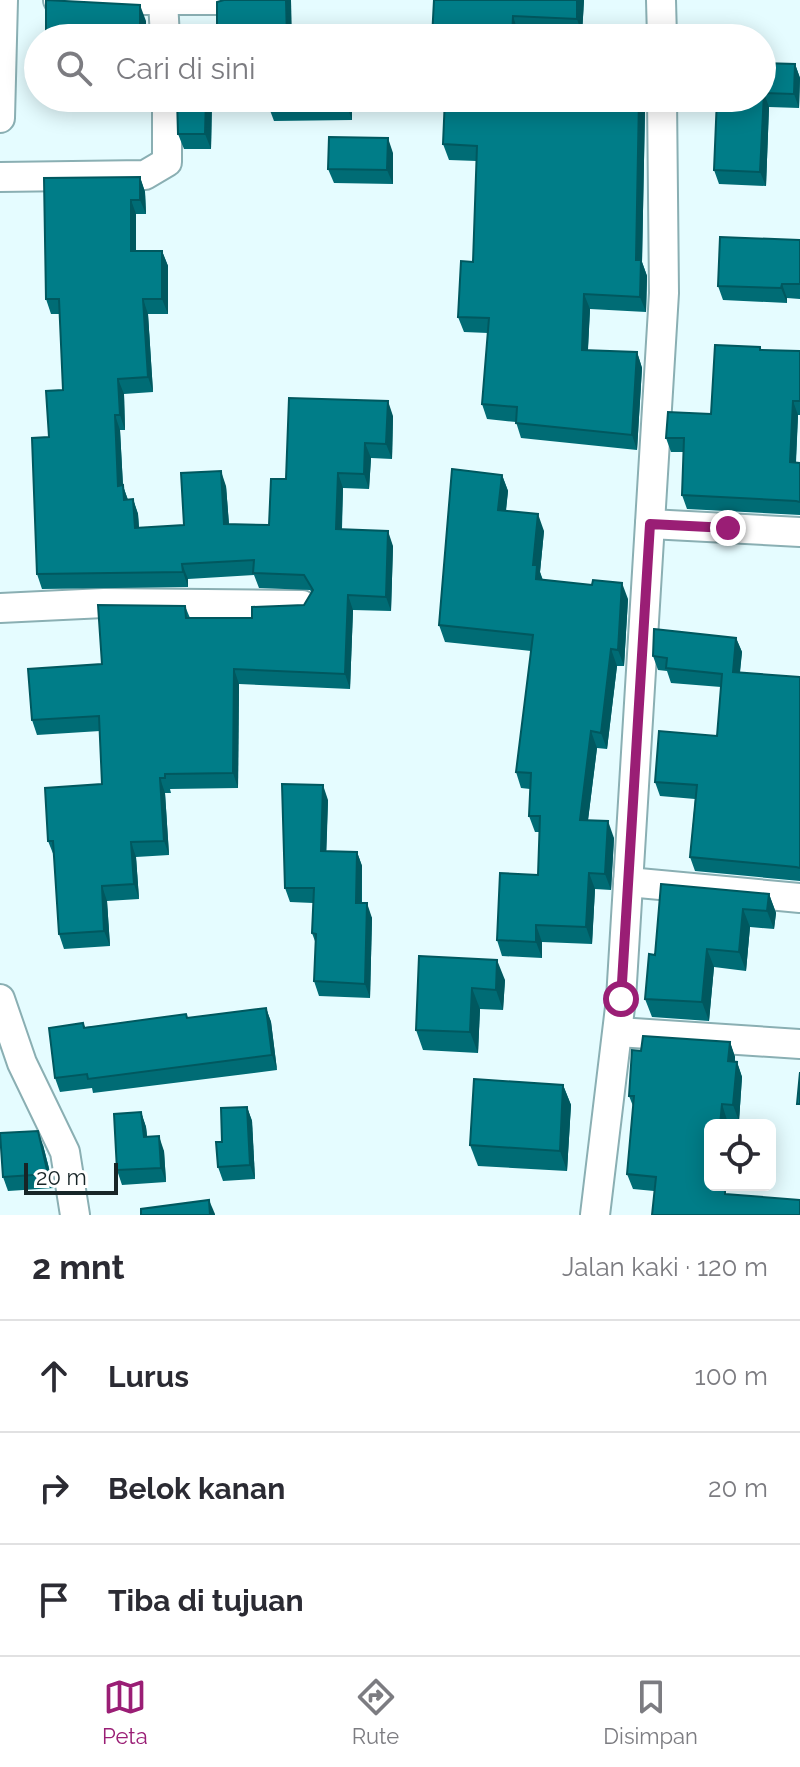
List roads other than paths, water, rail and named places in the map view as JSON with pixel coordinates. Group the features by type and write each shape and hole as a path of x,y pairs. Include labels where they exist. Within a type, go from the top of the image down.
{"street":[{"path":"0,118 3,0"},
{"path":"58,0 227,0"},
{"path":"661,0 662,24"},
{"path":"163,1 164,24"},
{"path":"0,177 145,175 160,169 167,162 167,112"},
{"path":"595,1215 618,1032 650,524 664,293 662,112"},
{"path":"650,524 800,532"},
{"path":"0,608 104,603 302,605"},
{"path":"628,882 800,898"},
{"path":"0,999 22,1063 65,1152 75,1215"},
{"path":"618,1032 800,1044"}]}
